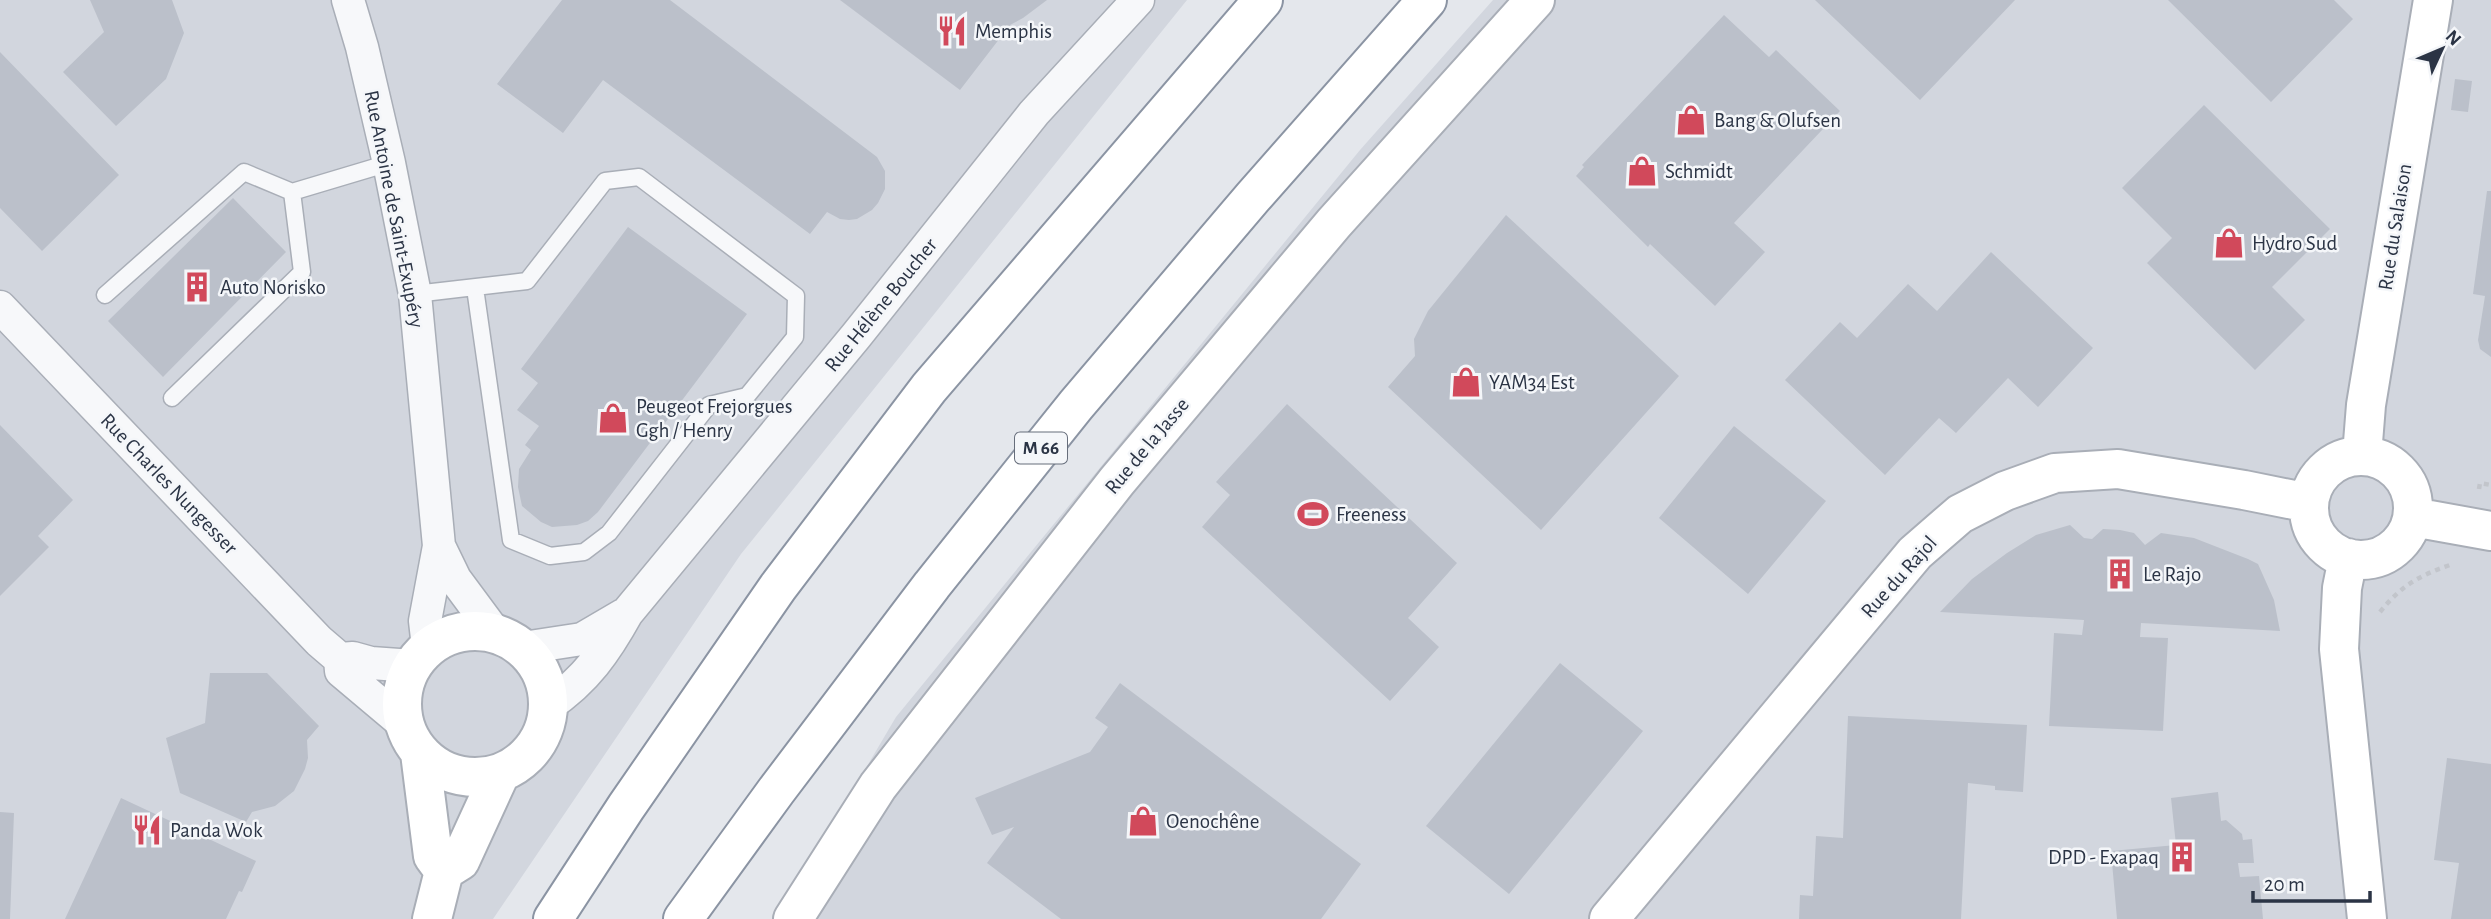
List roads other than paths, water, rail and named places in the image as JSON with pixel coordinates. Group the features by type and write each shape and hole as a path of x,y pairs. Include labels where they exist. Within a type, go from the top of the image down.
{"main road":[{"path":"553,919 626,807 778,587 929,388 1262,0"},
{"name":"M 66","path":"683,919 932,585 1076,405 1253,197 1427,0"},
{"name":"Rue de la Jasse","path":"793,919 878,786 1117,481 1334,223 1535,0"},
{"name":"Rue du Salaison","path":"2362,455 2367,405 2434,0"},
{"path":"2362,455 2380,458 2396,468 2407,482 2414,499 2413,517 2407,533 2397,547 2382,557 2365,561 2331,551 2319,538 2311,521 2309,503 2320,474 2346,457 2362,455"},
{"name":"Rue du Rajol","path":"1609,919 1915,554 1960,514 2006,491 2055,473 2118,469 2309,503"},
{"path":"2413,517 2481,529"},
{"path":"2348,558 2342,588 2339,649 2367,919"},
{"path":"412,738 437,767 457,775 478,778 500,774 519,763 535,747 545,727 549,705 546,684 537,664 509,640 472,631 449,636 420,657 404,684 402,704 412,738 433,856 444,871"},
{"path":"432,919 444,871 460,861 500,774"}],"street":[{"name":"Rue Antoine de Saint-Exupéry","path":"348,0 362,47 389,163 415,295 439,546 420,657"},
{"name":"Rue Hélène Boucher","path":"549,705 571,690 589,670 608,647 627,612 856,336 1034,113 1138,0"},
{"name":"Rue Charles Nungesser","path":"0,307 300,621 340,659 341,671 412,738"},
{"name":"Rue Antoine de Saint-Exupéry","path":"439,546 456,579 509,640"},
{"name":"Rue Hélène Boucher","path":"509,640 582,639 598,632 627,612"},
{"path":"340,659 353,658 372,663 420,657"}],"lane":[{"path":"105,295 244,172 292,192 389,163"},
{"path":"415,295 527,281 605,181 639,177 796,296 795,337 747,396 709,405 609,533 584,552 550,556 510,540 475,288"},
{"path":"172,398 302,272 292,192"}],"place":[{"name":"Memphis","path":"952,31"},
{"name":"Bang & Olufsen","path":"1691,120"},
{"name":"Schmidt","path":"1642,171"},
{"name":"Hydro Sud","path":"2229,243"},
{"name":"Auto Norisko","path":"197,287"},
{"name":"YAM34 Est","path":"1466,382"},
{"name":"Peugeot Frejorgues Ggh / Henry","path":"613,418"},
{"name":"Freeness","path":"1313,514"},
{"name":"Le Rajo","path":"2120,574"},
{"name":"Oenochêne","path":"1143,821"},
{"name":"Panda Wok","path":"147,830"},
{"name":"DPD - Exapaq","path":"2182,857"}]}
